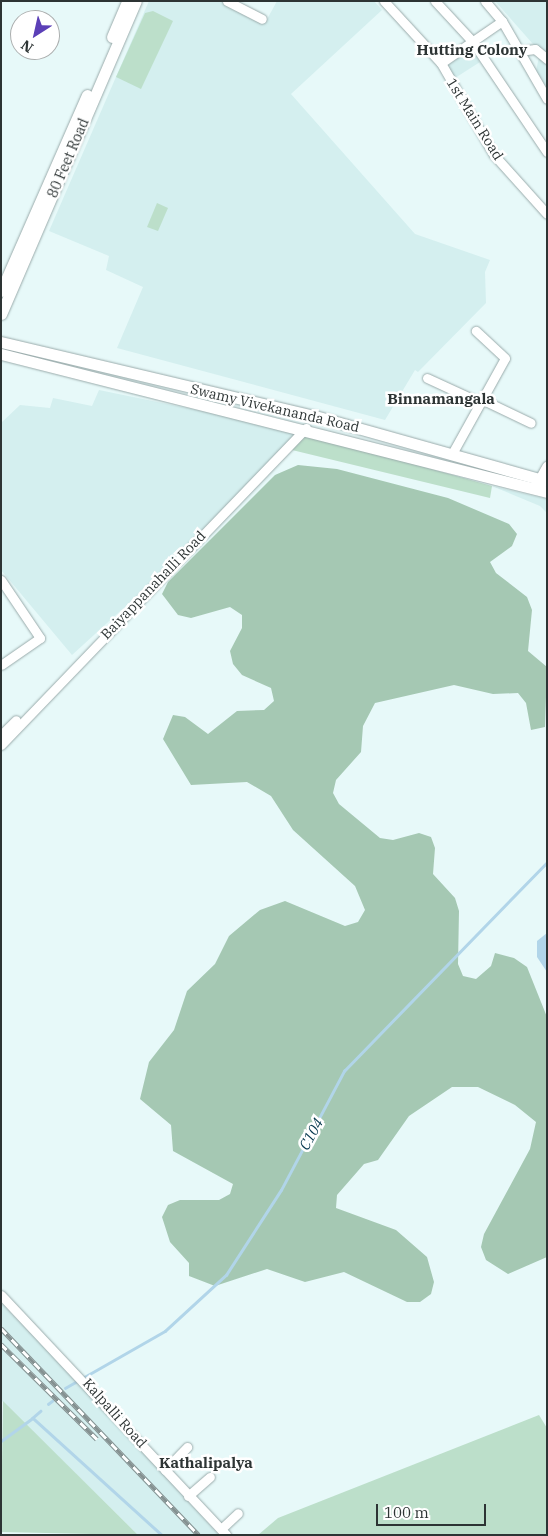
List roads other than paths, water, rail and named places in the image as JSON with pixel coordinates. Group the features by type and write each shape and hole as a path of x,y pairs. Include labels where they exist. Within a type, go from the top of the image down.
{"main road":[{"name":"80 Feet Road","path":"1,291 127,1"},
{"name":"80 Feet Road","path":"1,314 136,1"},
{"name":"Swamy Vivekananda Road","path":"1,342 452,452 543,487"},
{"name":"Swamy Vivekananda Road","path":"1,354 543,487"},
{"path":"543,487 547,466"}],"street":[{"path":"227,1 262,19"},
{"name":"1st Main Road","path":"384,1 441,63 494,155 547,214"},
{"path":"435,1 472,41 547,152"},
{"path":"485,1 502,21 547,99"},
{"path":"441,63 502,21"},
{"path":"520,51 535,49 547,59"},
{"path":"452,452 505,355 476,331"},
{"path":"427,378 531,423"},
{"name":"Baiyappanahalli Road","path":"1,745 64,676 306,428"},
{"path":"1,580 40,638 1,665"},
{"path":"1,735 66,666 92,648"},
{"path":"1,752 75,673 92,648"},
{"name":"Kalpalli Road","path":"1,1294 82,1376 188,1496 224,1532"},
{"path":"165,1470 188,1447"},
{"path":"188,1496 210,1477"},
{"path":"224,1532 238,1513"}],"water":[{"path":"547,933 547,972 537,957 537,941"}],"waterway":[{"name":"C104","path":"65,1388 165,1331 226,1275 281,1190 344,1071 547,862"},
{"name":"C104","path":"48,1404 52,1401"},
{"path":"41,1411 33,1418 162,1535"},
{"name":"C104","path":"1,1441 33,1418"}],"railway":[{"path":"1,1328 199,1535"},
{"path":"1,1344 97,1439"}],"district":[{"name":"Hutting Colony","path":"472,50"},
{"name":"Binnamangala","path":"441,399"},
{"name":"Kathalipalya","path":"206,1463"}]}
